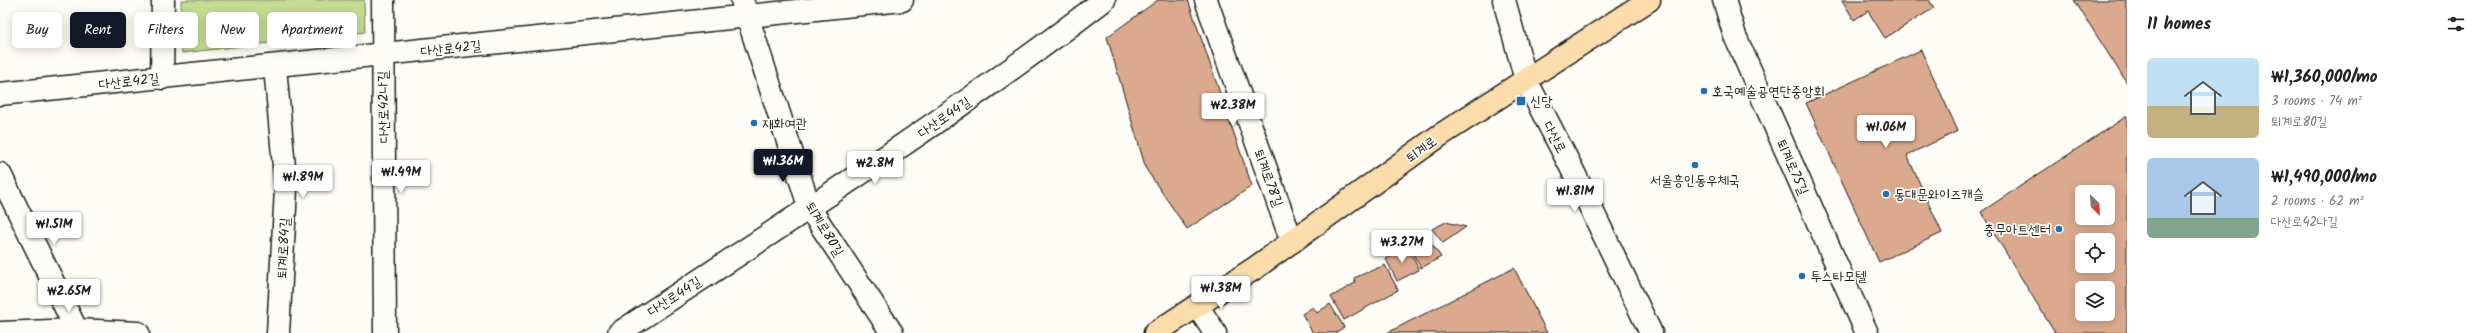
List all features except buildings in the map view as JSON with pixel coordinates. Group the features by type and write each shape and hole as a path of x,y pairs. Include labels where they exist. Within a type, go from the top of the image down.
{"main road":[{"name":"퇴계로","path":"1155,333 1198,307 1292,242 1439,136 1649,0"}],"street":[{"path":"162,78 163,0"},
{"name":"다산로42나길","path":"383,0 385,333"},
{"name":"다산로42길","path":"0,94 383,56 744,8 902,0"},
{"name":"다산로44길","path":"619,333 810,210 1027,59 1104,0"},
{"name":"퇴계로78길","path":"1206,0 1292,242"},
{"name":"다산로","path":"1504,0 1526,80 1574,173 1652,333"},
{"name":"퇴계로75길","path":"1724,0 1735,36 1867,333"},
{"name":"퇴계로80길","path":"744,8 810,210 892,333"},
{"name":"퇴계로84길","path":"275,67 286,189 278,333"},
{"path":"0,174 77,332"},
{"path":"1198,307 1215,333"},
{"path":"1,333 138,333"}],"green space":[{"path":"181,0 364,0 365,32 357,33 357,12 267,12 267,43 259,44 259,12 206,12 206,48 226,48 182,53 182,48 198,48 198,12 181,12"}],"place":[{"name":"호국예술공연단중앙회","path":"1704,91"},
{"name":"신당","path":"1521,101"},
{"name":"재화여관","path":"754,123"},
{"name":"서울흥인동우체국","path":"1695,165"},
{"name":"동대문와이즈캐슬","path":"1886,194"},
{"name":"충무아트센터","path":"2059,229"},
{"name":"투스타모텔","path":"1802,276"}]}
